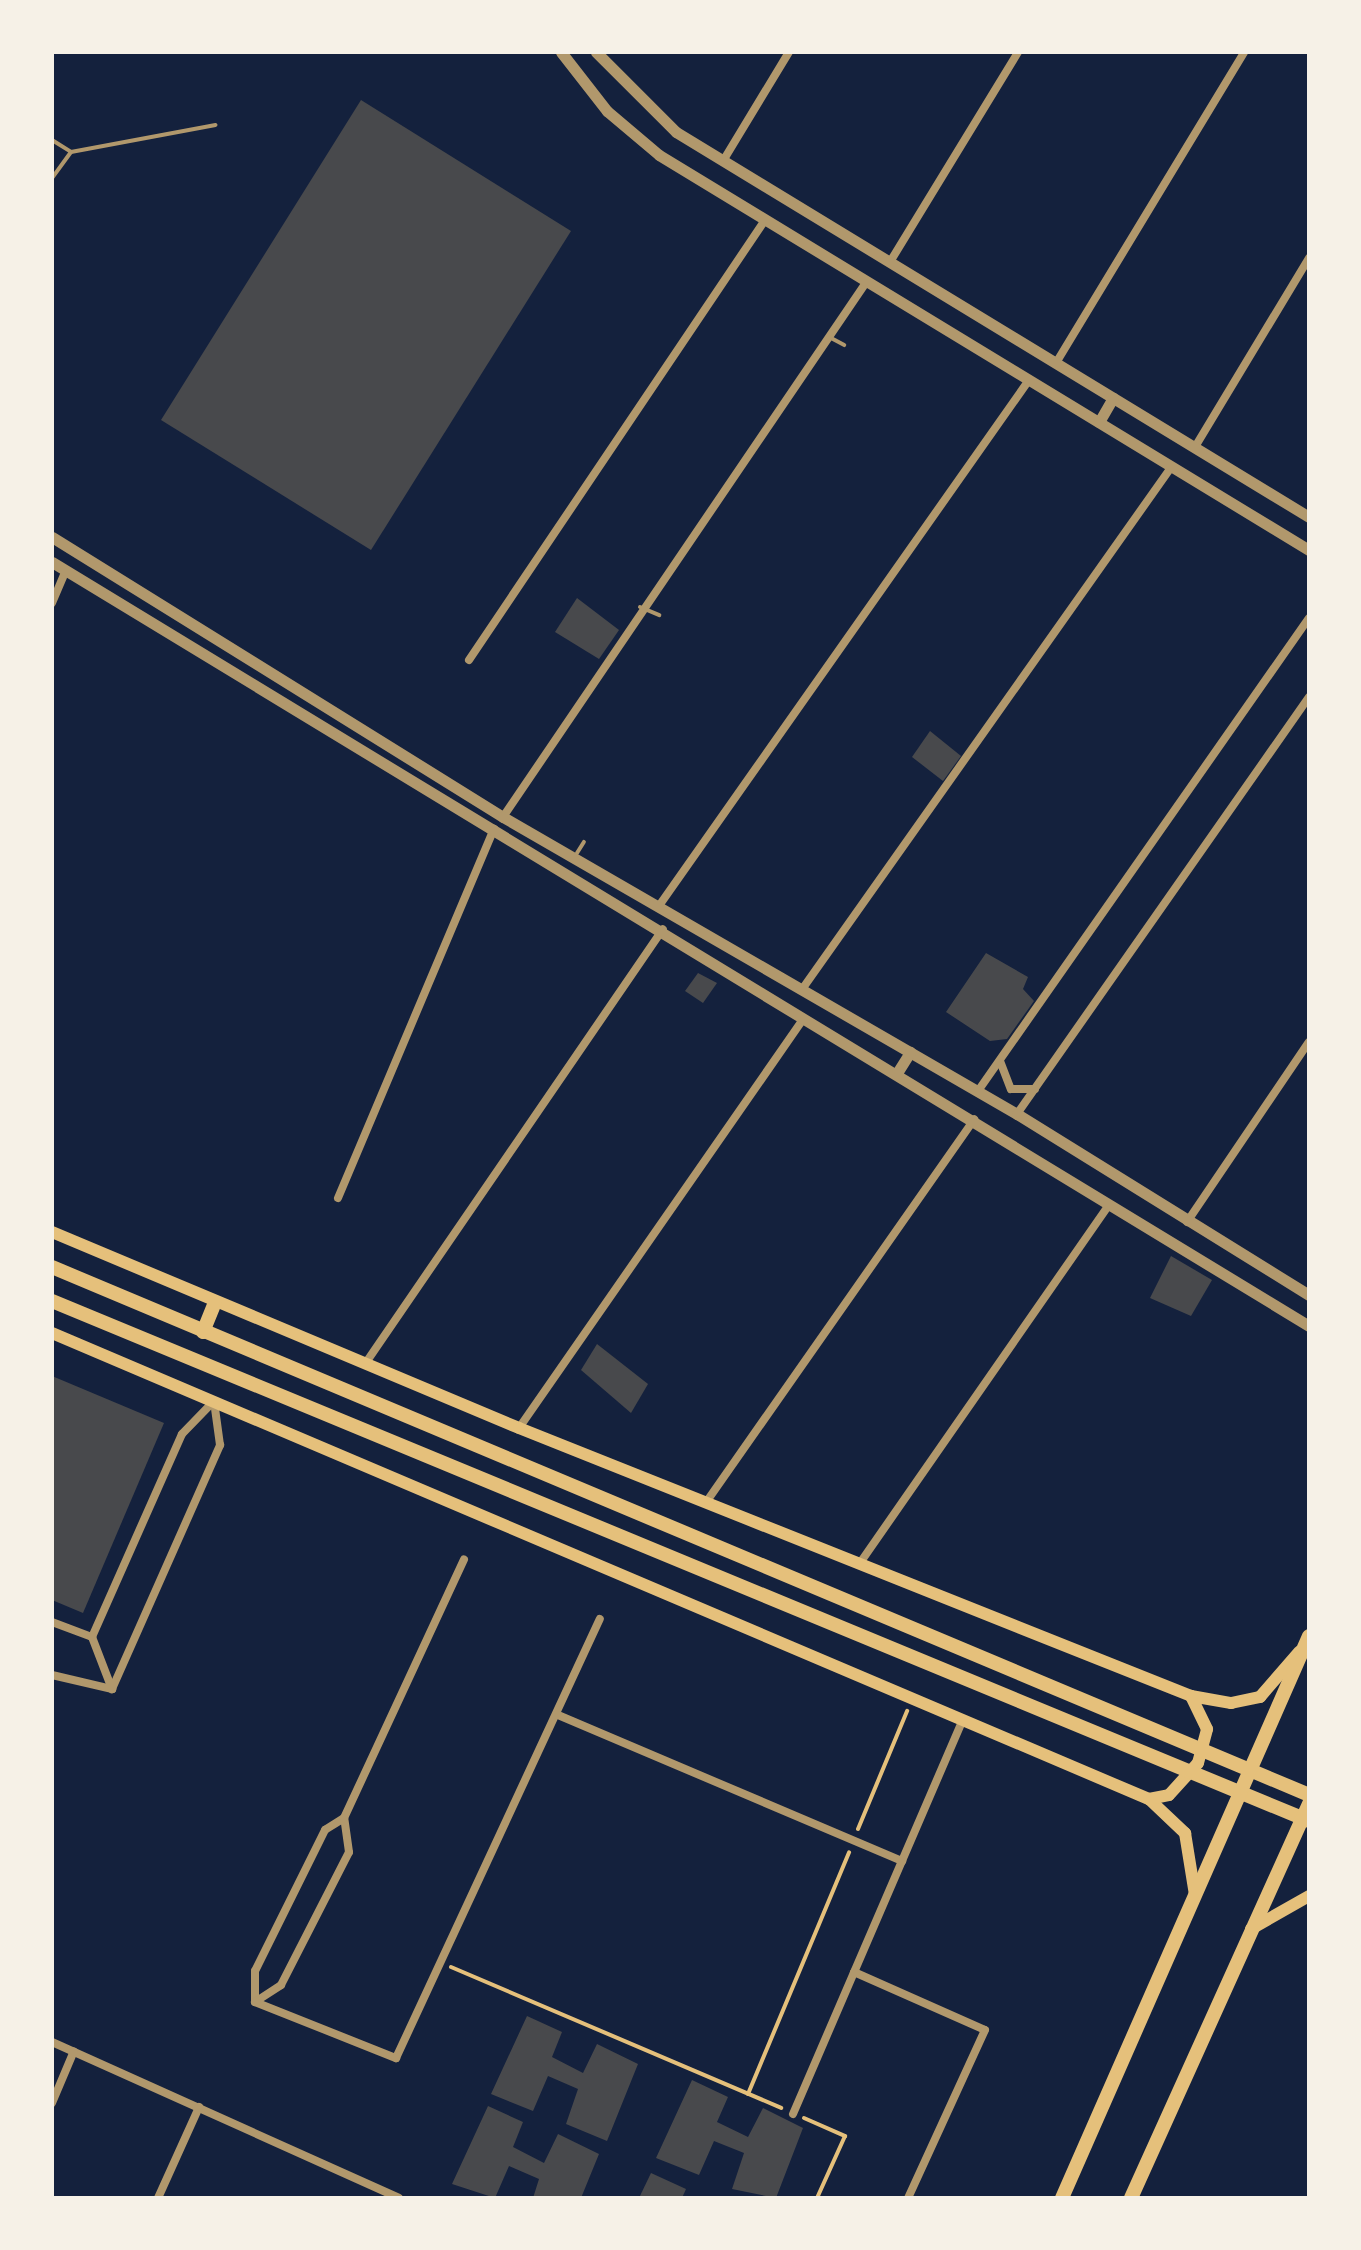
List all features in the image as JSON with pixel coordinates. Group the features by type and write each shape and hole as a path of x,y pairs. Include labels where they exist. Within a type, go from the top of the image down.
{"main road":[{"path":"52,1232 519,1428 1191,1696 1231,1703 1260,1697 1307,1641"},
{"path":"52,1267 1309,1795"},
{"path":"52,1301 546,1511 1309,1821"},
{"path":"203,1332 215,1302"},
{"path":"52,1333 1149,1799 1185,1833 1196,1897"},
{"path":"1067,2194 1307,1641"},
{"path":"1149,1799 1169,1795 1198,1763 1207,1729 1191,1696"},
{"path":"1130,2196 1309,1803"},
{"path":"1251,1929 1309,1896"}],"street":[{"path":"561,52 607,111 659,155 1309,550"},
{"path":"596,52 628,91 723,161 1309,517"},
{"path":"723,161 789,52"},
{"path":"890,262 1018,52"},
{"path":"1056,363 1244,52"},
{"path":"469,660 765,220"},
{"path":"1195,447 1309,258"},
{"path":"503,817 640,607 867,281"},
{"path":"661,903 1029,380"},
{"path":"1099,422 1113,398"},
{"path":"803,988 1172,466"},
{"path":"52,537 503,817 577,853 1017,1114 1186,1223 1309,1295"},
{"path":"52,562 663,929 803,1019 974,1119 1107,1207 1309,1326"},
{"path":"52,603 66,570"},
{"path":"978,1091 1309,618"},
{"path":"266,691 275,675"},
{"path":"1017,1114 1309,697"},
{"path":"338,1198 494,829"},
{"path":"365,1364 663,929"},
{"path":"519,1428 803,1019"},
{"path":"1186,1223 1309,1042"},
{"path":"897,1073 910,1052"},
{"path":"1000,1060 1011,1089 1035,1089"},
{"path":"707,1501 974,1119"},
{"path":"860,1563 1107,1207"},
{"path":"112,1689 92,1637 182,1434 214,1401"},
{"path":"112,1689 220,1445 214,1401"},
{"path":"255,2002 255,1971 325,1830 344,1818 464,1559"},
{"path":"255,2002 396,2058 600,1619"},
{"path":"52,1622 92,1637"},
{"path":"52,1675 112,1689"},
{"path":"558,1715 902,1861"},
{"path":"793,2114 963,1719"},
{"path":"255,2002 281,1985 349,1852 344,1818"},
{"path":"854,1972 985,2030 908,2198"},
{"path":"52,2042 383,2194 399,2198"},
{"path":"52,2103 74,2051"},
{"path":"158,2198 199,2107"}],"lane":[{"path":"52,140 71,152 215,125"},
{"path":"52,178 71,152"},
{"path":"828,337 844,345"},
{"path":"640,607 659,615"},
{"path":"577,853 584,842"}],"path":[{"path":"748,2094 912,1698"},
{"path":"440,1962 845,2136 817,2198"}],"building":[{"path":"361,100 571,231 371,550 161,420"},
{"path":"577,598 619,630 599,659 555,632"},
{"path":"930,731 961,756 943,781 912,757"},
{"path":"986,953 1028,977 1023,989 1034,1001 1007,1039 990,1041 946,1012"},
{"path":"698,973 717,983 703,1003 685,991"},
{"path":"1171,1256 1212,1280 1191,1316 1150,1298"},
{"path":"597,1344 648,1384 631,1413 581,1370"},
{"path":"52,1376 164,1423 83,1613 52,1600"},
{"path":"527,2016 562,2032 552,2057 583,2073 597,2044 638,2064 607,2141 566,2124 578,2089 548,2076 533,2111 491,2094"},
{"path":"692,2080 728,2097 717,2122 748,2137 763,2108 803,2128 776,2198 732,2189 744,2153 714,2141 699,2175 656,2158"},
{"path":"488,2106 523,2122 513,2147 544,2163 558,2134 599,2154 581,2198 533,2198 539,2179 509,2166 495,2198 452,2184"},
{"path":"651,2173 686,2189 682,2198 639,2198"}]}
